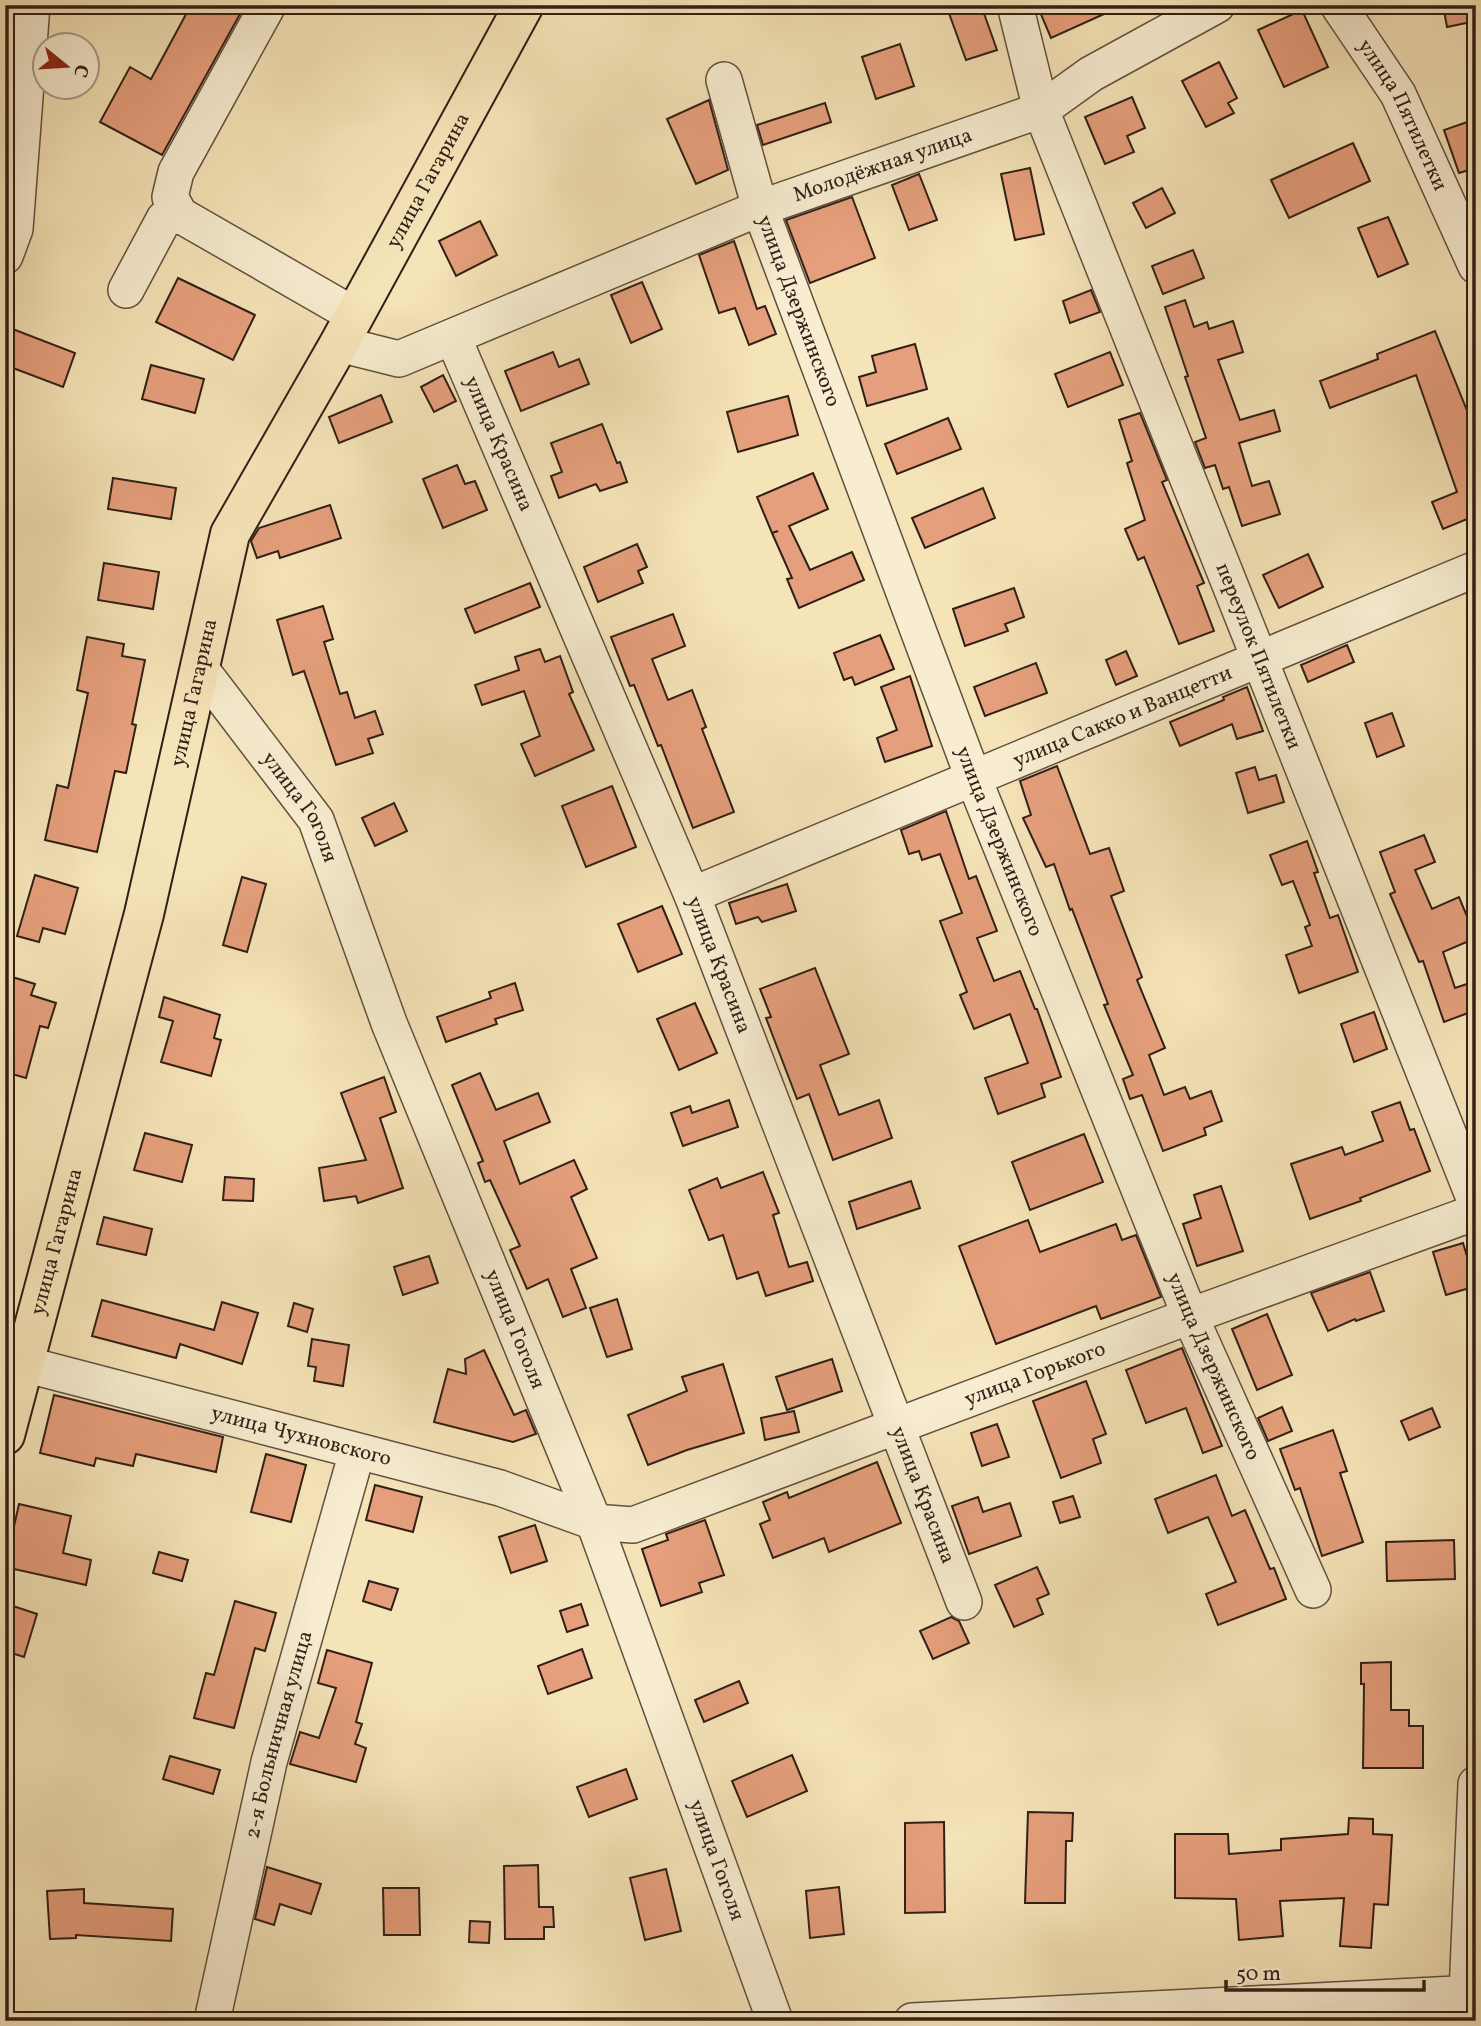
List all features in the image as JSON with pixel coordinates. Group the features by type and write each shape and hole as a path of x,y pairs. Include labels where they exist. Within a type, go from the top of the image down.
{"main road":[{"name":"улица Гагарина","path":"5,1435 15,1362 144,914 230,534 346,330 522,6"}],"street":[{"path":"5,256 15,229 32,5"},
{"path":"126,290 164,219 180,215 170,197 176,172 268,5"},
{"name":"переулок Пятилетки","path":"1015,5 1041,110 1476,1203"},
{"name":"Молодёжная улица","path":"180,215 346,330 399,359 760,208 1041,110 1091,74 1217,5"},
{"name":"улица Пятилетки","path":"1338,5 1398,94 1476,267"},
{"name":"улица Дзержинского","path":"724,79 760,208 973,777 1190,1316 1313,1590"},
{"name":"улица Красина","path":"453,337 692,895 964,1602"},
{"name":"улица Сакко и Ванцетти","path":"692,895 1476,569"},
{"name":"улица Гоголя","path":"200,668 316,820 389,1023 594,1522 775,2021"},
{"name":"улица Горького","path":"594,1522 633,1525 1476,1212"},
{"name":"улица Чухновского","path":"15,1362 500,1488 594,1522"},
{"name":"2-я Больничная улица","path":"212,2021 269,1762 357,1452"},
{"path":"912,2021 1471,2003 1476,1784"}],"building":[{"path":"191,5 245,5 162,155 100,122 130,67 151,79"},
{"path":"946,5 981,5 997,50 966,60"},
{"path":"1037,5 1124,5 1051,38"},
{"path":"1443,5 1476,5 1476,21 1447,27"},
{"path":"1302,10 1328,67 1284,87 1258,30"},
{"path":"900,44 914,86 876,99 862,57"},
{"path":"1219,62 1237,98 1228,103 1234,113 1206,127 1182,81"},
{"path":"1132,97 1145,128 1127,136 1134,152 1105,164 1085,117"},
{"path":"709,100 728,170 696,184 667,119"},
{"path":"825,103 831,122 763,145 757,125"},
{"path":"1476,119 1476,168 1459,173 1444,130"},
{"path":"1353,143 1370,181 1289,218 1271,180"},
{"path":"1030,168 1044,234 1015,240 1001,174"},
{"path":"919,174 937,220 909,230 892,185"},
{"path":"1162,188 1175,213 1146,228 1133,203"},
{"path":"852,197 875,258 810,283 786,220"},
{"path":"1388,217 1408,264 1378,277 1358,228"},
{"path":"480,221 497,255 456,276 439,241"},
{"path":"734,241 757,309 765,306 776,334 749,345 735,308 719,313 699,255"},
{"path":"1193,250 1204,278 1163,294 1152,266"},
{"path":"178,278 255,315 233,360 156,322"},
{"path":"642,282 662,329 631,343 611,295"},
{"path":"1091,290 1100,312 1070,323 1063,301"},
{"path":"1185,300 1194,327 1207,322 1209,329 1233,321 1243,352 1218,360 1240,420 1274,410 1280,431 1239,443 1252,486 1269,481 1280,514 1242,526 1229,487 1223,489 1215,465 1205,468 1195,442 1206,438 1165,307"},
{"path":"10,328 75,353 63,387 5,365 5,341"},
{"path":"1435,331 1476,433 1476,535 1473,536 1467,519 1443,529 1432,502 1457,492 1416,375 1330,408 1320,381 1378,359 1377,354"},
{"path":"915,344 927,389 867,406 859,377 876,372 872,356"},
{"path":"553,352 559,367 579,359 589,384 521,411 505,371"},
{"path":"1110,352 1123,385 1068,407 1055,374"},
{"path":"151,365 204,379 195,413 142,399"},
{"path":"443,375 456,401 434,412 421,387"},
{"path":"381,395 392,422 339,443 329,417"},
{"path":"788,396 798,435 738,452 727,412"},
{"path":"1140,413 1167,480 1162,482 1204,583 1197,586 1214,631 1179,644 1144,557 1138,560 1125,529 1145,520 1127,463 1132,461 1119,420"},
{"path":"948,418 961,449 897,474 885,444"},
{"path":"602,424 627,482 600,491 596,484 559,498 551,476 562,472 551,443"},
{"path":"457,465 465,484 475,481 487,510 443,528 423,479"},
{"path":"813,473 828,509 789,526 810,570 852,552 864,580 799,608 787,579 792,578 757,497"},
{"path":"113,478 176,488 171,519 108,509"},
{"path":"983,488 995,518 925,548 912,518"},
{"path":"330,505 341,538 280,558 278,551 257,558 251,541 259,528"},
{"path":"637,544 647,567 638,571 643,583 598,602 584,567"},
{"path":"1308,554 1323,587 1279,608 1263,575"},
{"path":"104,563 159,572 153,609 98,600"},
{"path":"530,583 540,607 475,633 465,609"},
{"path":"1014,588 1024,617 1005,624 1008,631 965,646 953,609"},
{"path":"323,606 333,639 324,642 340,694 347,692 355,718 375,711 383,734 368,739 373,753 336,765 304,671 293,675 277,620"},
{"path":"673,614 685,646 652,659 668,700 692,690 706,727 702,729 734,812 693,828 661,745 658,746 634,685 630,686 611,637"},
{"path":"880,635 894,669 855,685 852,677 844,680 834,653"},
{"path":"87,637 124,644 122,656 145,660 132,724 136,725 126,773 115,771 97,852 45,840 57,785 68,788 88,693 77,690"},
{"path":"1347,645 1354,662 1308,682 1301,665"},
{"path":"540,649 545,662 560,656 573,692 569,694 594,750 535,776 521,744 540,736 524,691 482,705 475,685 519,670 515,657"},
{"path":"1126,651 1137,676 1116,685 1106,660"},
{"path":"1036,663 1047,693 985,716 974,687"},
{"path":"910,676 932,746 885,762 877,738 897,730 881,687"},
{"path":"1247,687 1263,731 1237,739 1232,724 1180,746 1170,722 1224,700 1223,697"},
{"path":"1392,713 1404,746 1377,757 1365,723"},
{"path":"1057,766 1090,854 1109,848 1124,891 1111,896 1142,977 1137,980 1165,1048 1149,1055 1164,1095 1185,1087 1190,1099 1211,1091 1222,1121 1204,1128 1206,1135 1163,1151 1142,1095 1130,1099 1123,1079 1133,1075 1104,1005 1108,1004 1054,864 1046,867 1023,818 1031,815 1020,781"},
{"path":"1255,767 1259,780 1276,775 1284,802 1248,813 1236,773"},
{"path":"612,786 636,847 586,867 562,806"},
{"path":"394,803 407,831 375,846 362,818"},
{"path":"946,811 969,879 976,876 997,931 977,938 994,981 1020,971 1037,1009 1061,1077 1041,1084 1045,1097 998,1114 985,1078 1028,1063 1010,1014 974,1029 960,995 967,992 940,921 962,913 940,854 922,860 919,851 909,854 901,830"},
{"path":"1424,835 1435,862 1415,870 1432,909 1459,897 1476,938 1443,952 1455,988 1476,981 1476,1010 1444,1022 1423,961 1419,962 1390,894 1395,892 1380,852"},
{"path":"1307,841 1318,872 1314,873 1330,918 1338,915 1358,972 1299,993 1286,955 1312,946 1305,927 1310,925 1293,881 1282,885 1270,855"},
{"path":"35,875 78,888 65,934 43,928 39,942 17,936"},
{"path":"242,877 266,884 247,952 223,945"},
{"path":"787,884 796,911 762,922 758,917 736,924 729,903"},
{"path":"662,906 682,954 638,972 618,924"},
{"path":"815,968 849,1054 820,1065 839,1115 879,1100 892,1138 833,1160 809,1094 797,1099 766,1018 771,1017 760,989"},
{"path":"9,976 35,984 31,995 56,1003 48,1028 40,1026 26,1078 5,1072 5,987"},
{"path":"515,983 523,1010 495,1019 497,1024 446,1042 437,1017 491,998 489,992"},
{"path":"164,997 220,1015 214,1038 221,1040 211,1076 161,1062 173,1021 159,1017"},
{"path":"695,1003 717,1053 679,1070 657,1019"},
{"path":"1374,1012 1387,1049 1354,1062 1341,1024"},
{"path":"480,1073 496,1110 538,1093 550,1122 504,1141 520,1184 574,1160 587,1189 571,1197 597,1258 571,1269 586,1308 563,1317 548,1279 527,1289 510,1250 520,1246 490,1180 485,1182 478,1163 483,1161 452,1085"},
{"path":"384,1077 396,1112 380,1118 403,1188 358,1203 356,1196 324,1201 319,1168 366,1160 341,1093"},
{"path":"729,1100 738,1127 683,1146 671,1113 690,1106 692,1113"},
{"path":"1400,1102 1430,1171 1360,1198 1361,1201 1310,1219 1291,1164 1342,1147 1345,1155 1383,1141 1372,1112"},
{"path":"145,1133 192,1145 182,1182 134,1170"},
{"path":"1084,1134 1103,1182 1030,1210 1012,1162"},
{"path":"763,1172 779,1213 773,1215 789,1267 807,1262 813,1281 766,1296 758,1272 737,1279 723,1235 709,1240 689,1190 717,1178 721,1188"},
{"path":"225,1177 254,1179 253,1201 223,1200"},
{"path":"911,1181 920,1208 857,1229 849,1202"},
{"path":"1221,1186 1243,1251 1197,1266 1183,1224 1201,1218 1194,1195"},
{"path":"104,1217 152,1229 146,1255 97,1244"},
{"path":"1028,1220 1040,1252 1116,1224 1122,1240 1136,1235 1161,1297 1101,1319 1096,1306 996,1344 959,1246"},
{"path":"1463,1243 1476,1286 1446,1295 1433,1252"},
{"path":"429,1256 438,1283 403,1295 394,1267"},
{"path":"1370,1272 1384,1311 1356,1321 1355,1319 1328,1331 1311,1293"},
{"path":"617,1299 632,1349 607,1357 590,1308"},
{"path":"102,1300 214,1330 222,1302 258,1313 242,1364 180,1344 176,1358 92,1336"},
{"path":"294,1303 313,1309 307,1332 288,1326"},
{"path":"1267,1314 1292,1375 1257,1390 1232,1329"},
{"path":"312,1339 349,1345 343,1386 314,1381 316,1367 308,1366"},
{"path":"1182,1348 1222,1446 1203,1453 1186,1408 1146,1423 1126,1370"},
{"path":"484,1350 514,1415 526,1410 536,1434 513,1442 434,1422 448,1369 466,1374 465,1359"},
{"path":"832,1359 842,1391 787,1410 776,1377"},
{"path":"723,1364 744,1433 648,1465 628,1415 687,1391 682,1377"},
{"path":"1086,1381 1106,1434 1093,1439 1101,1463 1061,1478 1033,1401"},
{"path":"54,1395 223,1437 216,1472 136,1454 133,1466 96,1458 94,1466 40,1453"},
{"path":"1282,1407 1292,1431 1268,1441 1258,1418"},
{"path":"1432,1408 1440,1427 1409,1440 1401,1421"},
{"path":"794,1411 799,1432 765,1440 761,1418"},
{"path":"997,1424 1009,1457 982,1466 971,1433"},
{"path":"1333,1430 1347,1471 1340,1473 1363,1542 1322,1556 1300,1488 1295,1490 1280,1449"},
{"path":"266,1454 306,1465 291,1522 251,1512"},
{"path":"877,1462 901,1523 829,1552 824,1538 773,1558 760,1524 770,1520 763,1502 787,1492 789,1498"},
{"path":"1216,1475 1232,1516 1245,1510 1286,1599 1218,1625 1206,1594 1236,1582 1208,1517 1168,1533 1155,1499"},
{"path":"375,1485 422,1497 413,1532 366,1520"},
{"path":"1073,1496 1080,1517 1060,1523 1053,1502"},
{"path":"978,1497 983,1512 1010,1503 1021,1536 969,1554 952,1506"},
{"path":"19,1504 71,1516 63,1553 91,1560 86,1585 5,1567 5,1553 8,1553"},
{"path":"705,1520 724,1575 699,1583 702,1592 661,1606 642,1549 668,1540 666,1534"},
{"path":"535,1525 547,1561 511,1573 499,1537"},
{"path":"1454,1540 1455,1579 1387,1581 1386,1542"},
{"path":"159,1552 188,1560 182,1581 153,1573"},
{"path":"1037,1567 1049,1594 1037,1599 1043,1614 1014,1627 995,1585"},
{"path":"369,1581 398,1589 391,1610 363,1601"},
{"path":"235,1601 276,1613 265,1651 255,1648 234,1728 194,1718 206,1673 214,1675"},
{"path":"581,1604 588,1625 567,1632 560,1611"},
{"path":"10,1605 37,1614 24,1657 5,1651 5,1623"},
{"path":"951,1617 959,1621 969,1643 933,1659 920,1631"},
{"path":"582,1649 592,1678 548,1694 538,1666"},
{"path":"327,1650 372,1663 356,1722 362,1724 355,1744 366,1748 356,1782 290,1764 300,1732 319,1738 336,1688 318,1683"},
{"path":"1391,1662 1391,1710 1409,1710 1409,1726 1423,1726 1423,1768 1363,1768 1364,1684 1361,1684 1361,1663"},
{"path":"739,1681 748,1703 704,1722 695,1700"},
{"path":"792,1755 807,1791 747,1817 732,1781"},
{"path":"170,1756 220,1770 213,1794 163,1779"},
{"path":"626,1769 637,1799 589,1817 577,1787"},
{"path":"1028,1812 1073,1813 1072,1841 1066,1841 1065,1903 1025,1903"},
{"path":"1349,1818 1373,1819 1373,1834 1392,1835 1388,1905 1374,1904 1371,1948 1340,1946 1344,1898 1280,1901 1283,1936 1239,1940 1236,1899 1175,1898 1175,1834 1228,1834 1229,1854 1281,1850 1281,1839 1348,1834"},
{"path":"944,1822 945,1912 905,1913 905,1823"},
{"path":"538,1865 539,1907 553,1907 554,1927 544,1927 544,1939 505,1939 504,1866"},
{"path":"267,1867 321,1884 311,1914 280,1904 274,1925 255,1919"},
{"path":"666,1869 681,1931 645,1940 630,1878"},
{"path":"839,1887 844,1934 810,1938 806,1891"},
{"path":"383,1888 419,1888 420,1935 384,1935"},
{"path":"84,1889 84,1903 173,1909 171,1941 76,1935 76,1938 50,1939 47,1891"},
{"path":"470,1921 490,1922 489,1943 469,1942"}]}
